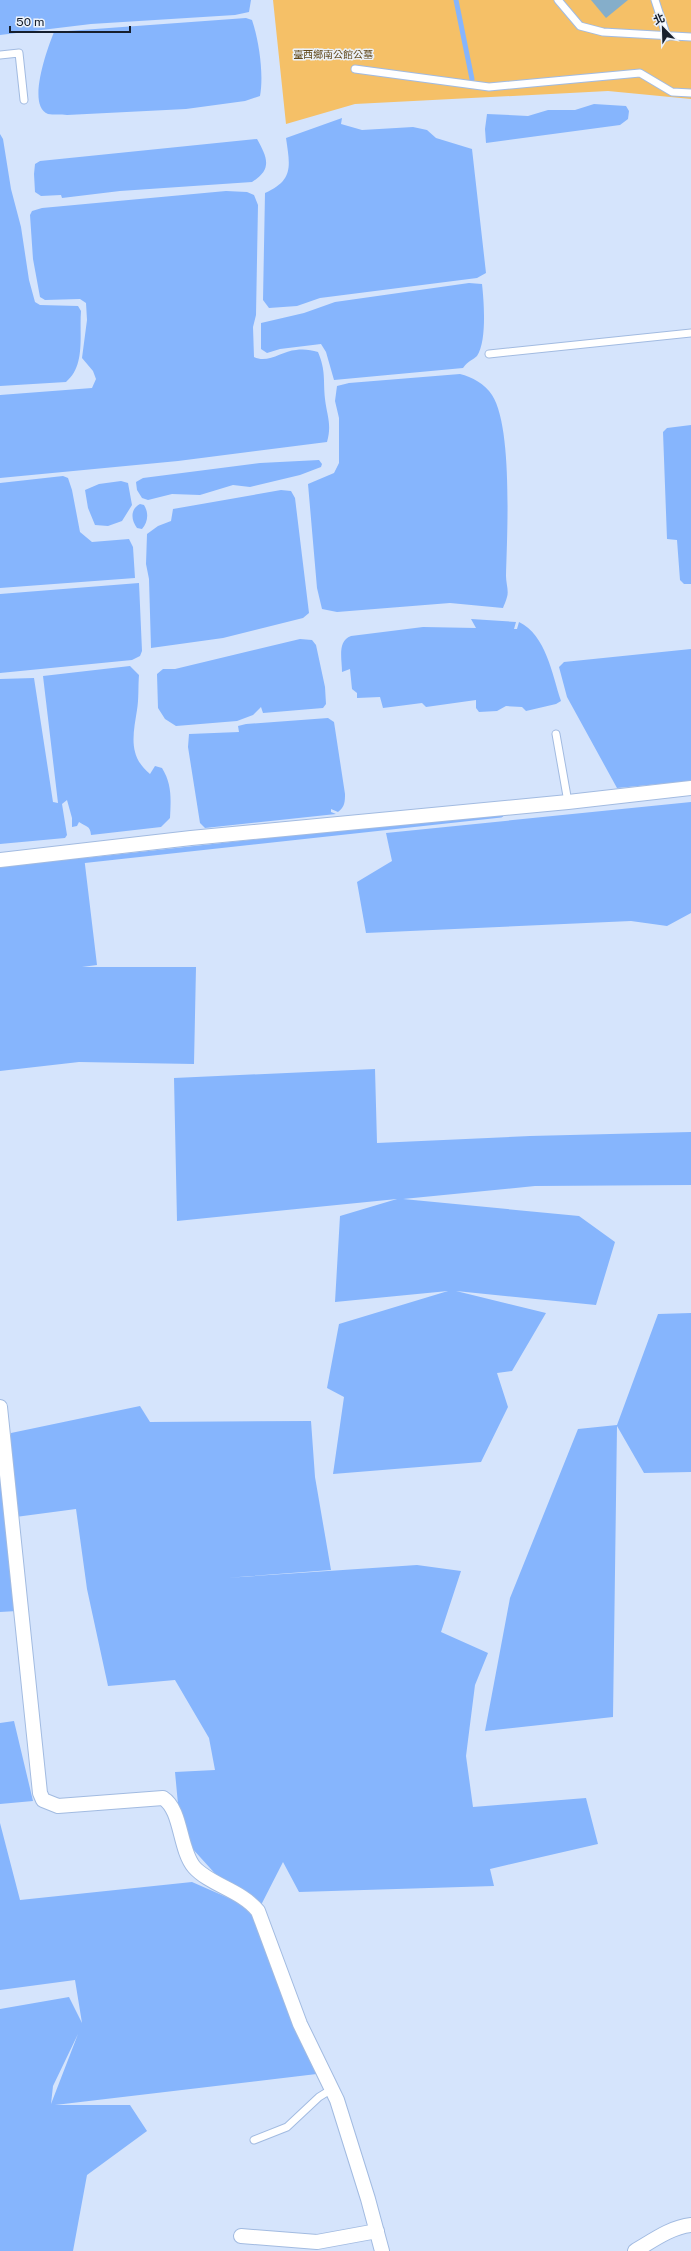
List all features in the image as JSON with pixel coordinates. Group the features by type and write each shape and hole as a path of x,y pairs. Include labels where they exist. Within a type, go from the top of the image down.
{"street":[{"path":"0,860 191,838 568,802 691,788"},
{"path":"0,1407 40,1793 43,1800 58,1806 155,1797 163,1798 172,1806 186,1854 195,1868 250,1901 258,1911 300,2024 332,2089 368,2199 382,2251"},
{"path":"635,2251 660,2236 683,2226 691,2225"},
{"path":"241,2236 317,2242 377,2231"}],"lane":[{"path":"558,0 580,26 603,32 667,37 691,37"},
{"path":"655,0 667,37"},
{"path":"0,55 19,53 24,100"},
{"path":"355,69 489,87 640,73 672,92 691,93"},
{"path":"489,354 691,332"},
{"path":"556,734 568,802"},
{"path":"254,2140 287,2127 319,2097 332,2089"}],"green space":[{"name":"臺西鄉南公館公墓","path":"273,0 691,0 691,99 608,91 355,104 286,124"}],"water":[{"path":"0,0 251,0 249,12 235,15 91,24 0,35"},
{"path":"246,18 252,20 259,47 261,68 260,96 245,101 186,109 67,115 48,114 42,109 39,100 40,76 47,50 54,32"},
{"path":"594,104 626,106 629,111 628,119 620,125 486,143 485,129 487,114 528,116 548,110 575,110"},
{"path":"342,118 341,124 362,130 413,127 427,130 436,138 472,149 486,273 477,278 320,298 297,306 269,308 263,300 265,193 281,183 288,171 289,164 286,138"},
{"path":"0,134 3,139 11,189 21,227 29,280 35,302 40,305 78,306 81,311 79,359 72,375 66,382 0,386"},
{"path":"257,139 263,151 266,162 263,172 252,182 120,191 62,198 61,195 41,196 35,192 35,164 40,161"},
{"path":"226,191 247,192 254,195 258,205 256,315 253,327 254,357 264,359 299,350 318,352 323,370 325,399 329,420 327,442 178,461 0,478 0,395 92,388 96,379 93,371 82,358 87,320 86,303 80,299 45,300 40,297 33,259 30,215 32,211 42,208"},
{"path":"469,283 482,284 484,331 477,356 463,368 334,380 326,352 321,344 280,349 267,353 261,349 261,323 304,313 335,302"},
{"path":"460,374 478,382 489,391 499,410 503,431 506,456 508,510 506,576 508,592 503,608 450,603 337,612 322,609 317,588 308,484 334,473 339,463 339,418 335,401 337,386 349,383"},
{"path":"691,425 691,584 684,584 680,580 677,540 667,539 663,432 667,428"},
{"path":"319,460 322,464 321,467 300,475 250,487 233,485 200,495 172,494 148,500 142,498 137,490 136,482 143,478 260,463"},
{"path":"63,476 68,478 72,490 80,532 92,542 129,539 133,547 135,578 0,588 0,483"},
{"path":"121,481 128,483 132,505 122,521 108,526 95,525 88,508 85,490 99,484"},
{"path":"281,490 291,491 295,498 309,613 303,618 223,638 151,648 149,579 146,564 147,534 158,526 171,521 173,509"},
{"path":"140,504 144,505 147,514 146,523 142,529 137,528 132,515 134,509"},
{"path":"139,583 142,651 140,656 132,660 0,673 0,594"},
{"path":"471,619 516,622 514,629 517,629 519,622 528,628 536,636 547,656 561,701 556,704 526,711 522,707 506,706 497,711 479,712 476,708 476,700 426,707 422,703 383,708 380,697 357,698 357,693 352,689 350,669 342,672 342,646 347,638 351,636 423,627 476,628"},
{"path":"300,639 312,640 316,645 325,687 326,704 323,708 263,713 261,707 253,715 237,721 176,726 165,719 158,708 157,674 163,669 175,669"},
{"path":"691,649 691,781 617,788 567,697 559,667 564,662"},
{"path":"130,666 139,675 138,702 134,728 135,752 138,760 150,774 155,766 162,768 168,780 170,792 170,818 161,827 91,835 89,828 79,822 77,826 72,827 72,818 67,800 62,804 67,835 65,838 0,844 0,679 34,678 53,802 58,803 43,676"},
{"path":"328,718 334,722 345,794 342,808 338,812 331,809 331,812 336,814 205,828 200,823 188,747 189,734 239,732 238,726 246,724"},
{"path":"691,802 691,913 667,926 631,921 366,933 357,882 392,861 386,833"},
{"path":"83,848 97,965 82,967 196,967 194,1064 79,1062 0,1071 0,858"},
{"path":"375,1069 377,1143 530,1136 691,1132 691,1185 535,1186 403,1199 579,1216 615,1242 596,1305 456,1291 546,1313 512,1371 497,1373 508,1407 481,1462 333,1474 344,1397 327,1388 339,1324 448,1291 335,1302 340,1216 397,1199 177,1221 174,1078"},
{"path":"691,1313 691,1472 644,1473 617,1426 613,1717 485,1731 510,1598 578,1429 617,1425 658,1314"},
{"path":"140,1406 150,1422 311,1421 315,1477 331,1570 225,1578 417,1565 461,1571 441,1632 488,1653 475,1685 466,1756 473,1807 586,1798 598,1844 490,1869 494,1886 299,1892 283,1862 258,1911 325,2073 55,2105 130,2105 147,2131 87,2175 73,2251 0,2251 0,2009 69,1997 82,2023 75,1980 0,1990 0,1823 20,1900 192,1882 256,1910 229,1889 181,1836 175,1772 215,1770 209,1738 175,1680 108,1686 87,1589 76,1509 8,1518 17,1611 0,1612 0,1480 8,1515 11,1433","holes":["78,2034 51,2104 53,2086"]},
{"path":"14,1721 33,1801 0,1804 0,1723"}],"building":[{"path":"591,0 628,0 606,18"}],"waterway":[{"path":"456,0 472,79"},
{"path":"80,861 501,815"}]}
